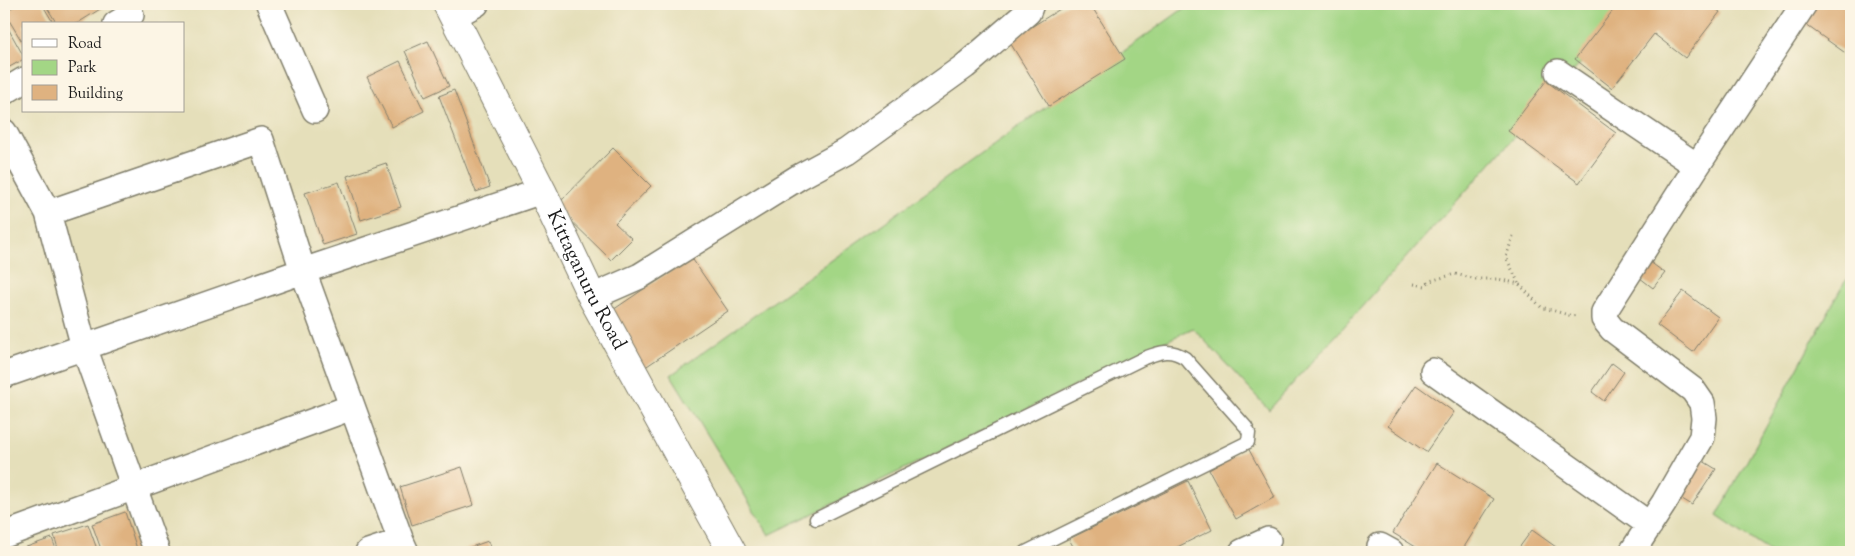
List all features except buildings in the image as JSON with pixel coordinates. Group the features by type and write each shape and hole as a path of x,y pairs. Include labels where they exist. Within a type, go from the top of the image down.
{"street":[{"path":"119,22 131,15 127,4"},
{"path":"269,4 315,110"},
{"path":"592,297 640,276 799,177 847,151 965,66 1028,12 1031,4"},
{"path":"1632,552 1702,437 1704,418 1702,403 1693,390 1612,329 1604,318 1604,312 1697,166 1804,4"},
{"name":"Kittaganuru Road","path":"459,8 592,297 732,552"},
{"path":"1558,72 1697,166"},
{"path":"4,92 22,81"},
{"path":"4,132 48,213 84,347 157,552"},
{"path":"48,213 261,140 303,271 404,546 368,552"},
{"path":"4,375 303,271 542,191"},
{"path":"1433,371 1650,525"},
{"path":"4,534 352,407"},
{"path":"1242,552 1268,540"}],"lane":[{"path":"816,519 1136,362 1164,351 1177,353 1185,358 1250,433 1248,442 1026,552"}],"path":[{"path":"1513,236 1506,257 1519,284 1541,307 1572,316 1604,312"},
{"path":"1414,284 1425,286 1430,282 1455,274 1476,279 1498,279 1519,284"}],"green space":[{"path":"1190,4 1634,4 1269,410 1193,328 769,535 671,375"},
{"path":"1851,275 1851,552 1770,552 1717,516 1844,283"}]}
